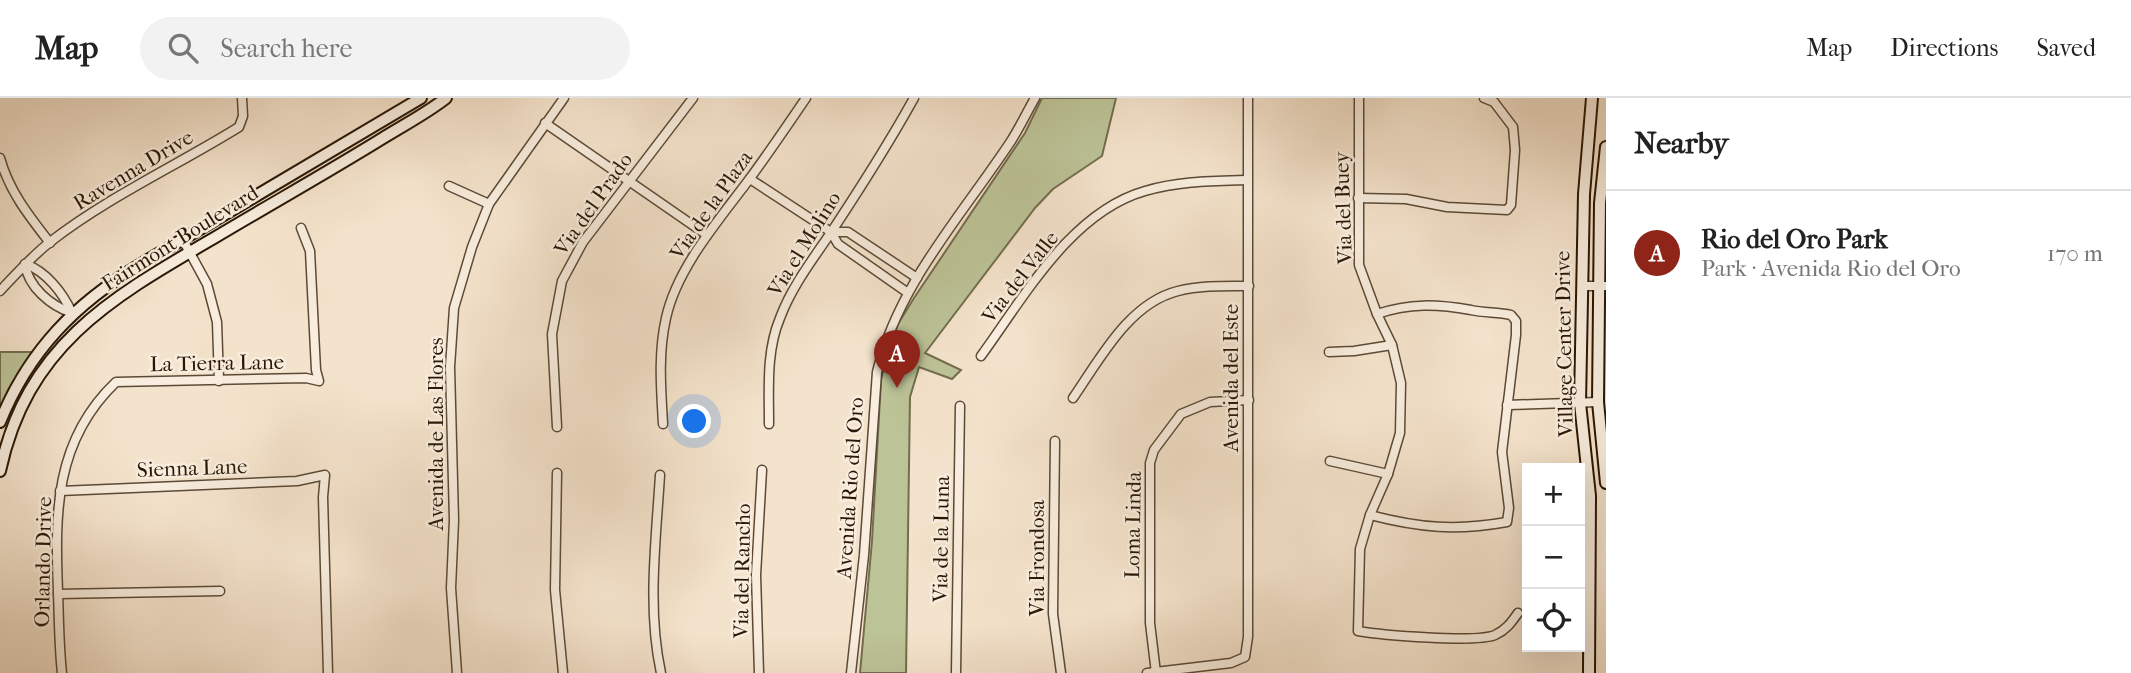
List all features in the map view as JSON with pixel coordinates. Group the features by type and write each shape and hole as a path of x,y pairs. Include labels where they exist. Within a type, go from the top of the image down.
{"main road":[{"name":"Fairmont Boulevard","path":"0,422 35,357 72,313 118,278 421,98"},
{"name":"Fairmont Boulevard","path":"0,471 18,416 38,378 83,324 113,299 446,98"},
{"name":"Village Center Drive","path":"1589,673 1590,496 1580,403 1584,194 1592,98"},
{"name":"Village Center Drive","path":"1606,147 1600,203 1602,286 1598,402 1606,483"},
{"path":"72,313 83,324"}],"street":[{"name":"Ravenna Drive","path":"0,292 25,264 87,216 239,127 243,116 242,98"},
{"name":"Avenida de Las Flores","path":"457,673 451,588 454,520 450,367 454,308 472,247 489,204 564,98"},
{"name":"Via del Prado","path":"556,427 552,334 562,281 583,242 693,98"},
{"name":"Via de la Plaza","path":"663,424 661,347 666,316 674,292 707,235 806,98"},
{"name":"Via el Molino","path":"769,424 768,382 779,319 799,278 831,232 914,98"},
{"name":"Avenida Rio del Oro","path":"851,673 877,372 884,343 917,278 1014,138 1035,98"},
{"name":"Avenida del Este","path":"1153,673 1231,663 1245,657 1248,637 1248,98"},
{"name":"Via del Buey","path":"1359,98 1359,265 1392,345 1401,383 1400,433 1360,549 1358,631 1470,638 1493,636 1508,627 1518,613"},
{"path":"1358,198 1406,199 1447,207 1501,212 1507,210 1511,205 1515,150 1513,127 1497,100 1484,98"},
{"path":"545,123 707,235"},
{"path":"0,158 3,180 50,243"},
{"path":"750,179 831,232 838,244 908,293"},
{"name":"Via del Valle","path":"981,356 1057,253 1108,207 1143,191 1189,182 1247,180"},
{"path":"449,187 489,204"},
{"name":"La Tierra Lane","path":"116,382 306,378 319,381 316,370 310,251 301,228"},
{"path":"831,232 848,232 917,278"},
{"path":"183,240 207,284 217,322 219,381"},
{"path":"25,264 37,268 66,299 72,313 57,309 27,278 25,264"},
{"path":"1073,398 1120,332 1134,316 1150,304 1175,291 1198,287 1249,286"},
{"path":"1582,286 1602,286"},
{"path":"1370,515 1408,525 1455,528 1507,522 1509,508 1502,452 1516,321 1511,314 1473,311 1451,305 1400,306 1377,314"},
{"path":"1329,352 1392,345"},
{"name":"Orlando Drive","path":"62,673 56,527 60,491 69,457 81,430 100,400 116,382"},
{"name":"Loma Linda","path":"1153,673 1150,623 1150,463 1154,450 1181,414 1210,402 1249,400"},
{"path":"1507,405 1598,402"},
{"name":"Via de la Luna","path":"956,673 960,406"},
{"name":"Via Frondosa","path":"1055,442 1053,614 1061,673"},
{"path":"1330,461 1388,474"},
{"name":"Via del Rancho","path":"759,673 756,575 762,470"},
{"path":"557,473 555,590 563,673"},
{"name":"Sienna Lane","path":"60,491 297,481 325,475 323,497 328,673"},
{"path":"660,475 654,594 655,633 661,673"},
{"path":"58,594 220,591"}],"green space":[{"path":"1042,98 1116,98 1102,156 1053,189 1035,208 925,353 961,370 952,379 919,367 910,397 906,673 860,673 872,541 881,380 888,351 898,324 1025,133"},
{"path":"0,352 33,352 8,390 0,410"}],"place":[{"name":"Rio del Oro Park","path":"897,388"}]}
